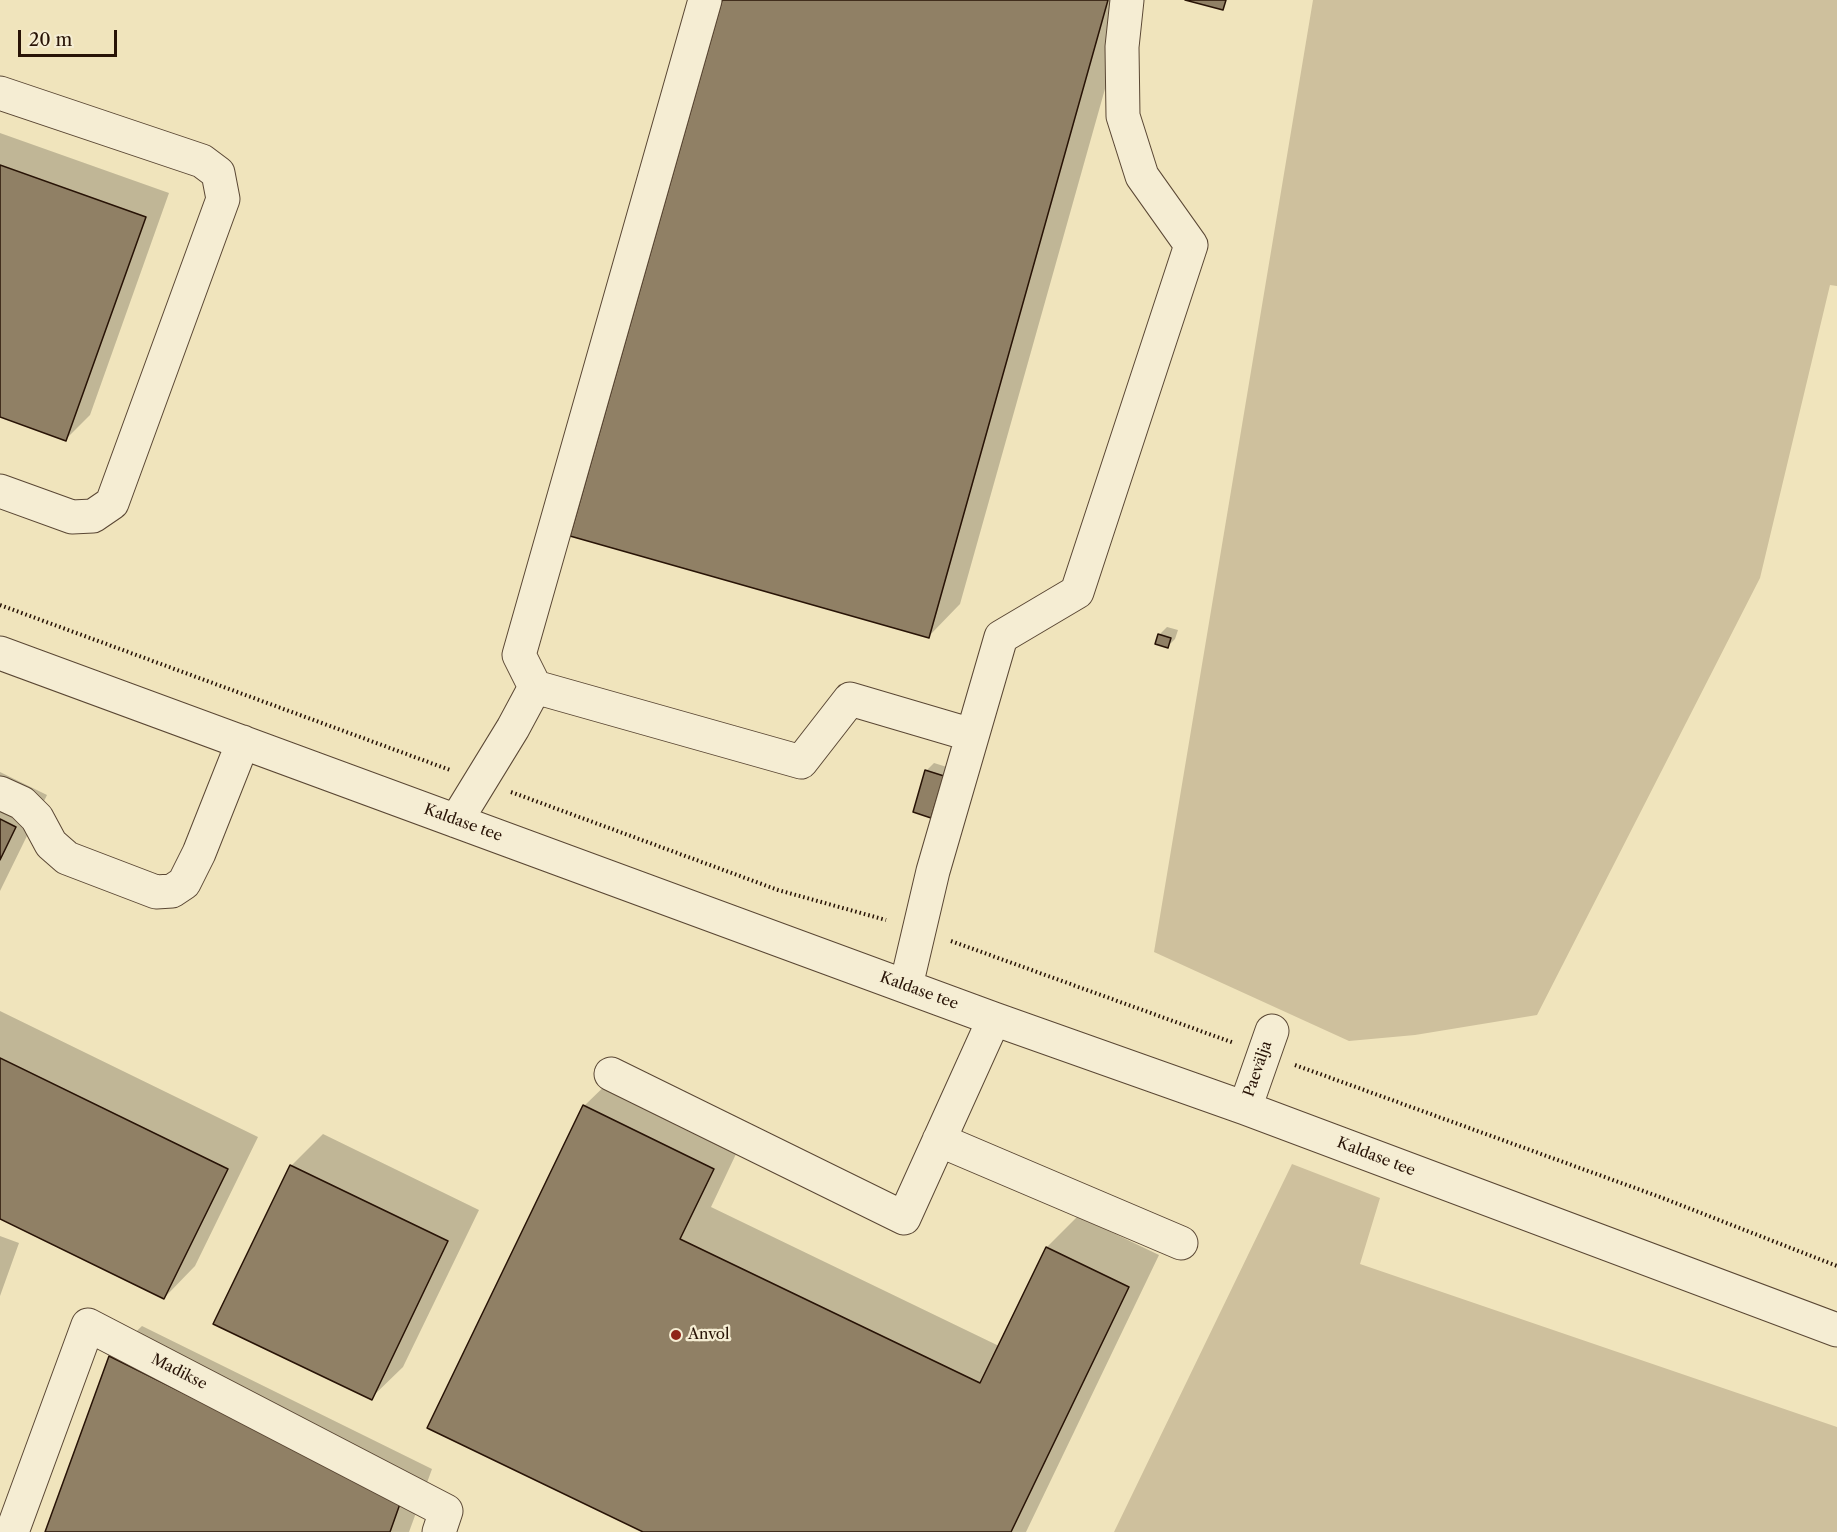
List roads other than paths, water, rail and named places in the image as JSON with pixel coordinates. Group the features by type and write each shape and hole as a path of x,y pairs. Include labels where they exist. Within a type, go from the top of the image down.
{"street":[{"path":"705,0 519,655 535,687 801,762 850,699 972,735"},
{"path":"906,986 933,871 1001,637 1077,592 1191,245 1142,176 1123,116 1122,47 1127,0"},
{"path":"0,93 202,161 218,173 223,199 112,503 93,516 72,517 0,491"},
{"name":"Kaldase tee","path":"0,653 1245,1108 1837,1330"},
{"path":"456,821 513,728 535,687"},
{"path":"0,793 22,803 37,818 51,844 67,858 156,892 172,891 184,884 200,853 243,742"},
{"path":"612,1074 904,1218 994,1018"},
{"name":"Paevälja","path":"1245,1108 1272,1031"},
{"path":"939,1140 1181,1243"},
{"name":"Madikse","path":"12,1532 88,1325 446,1511 439,1532"}],"place":[{"name":"Anvol","path":"676,1335"}]}
